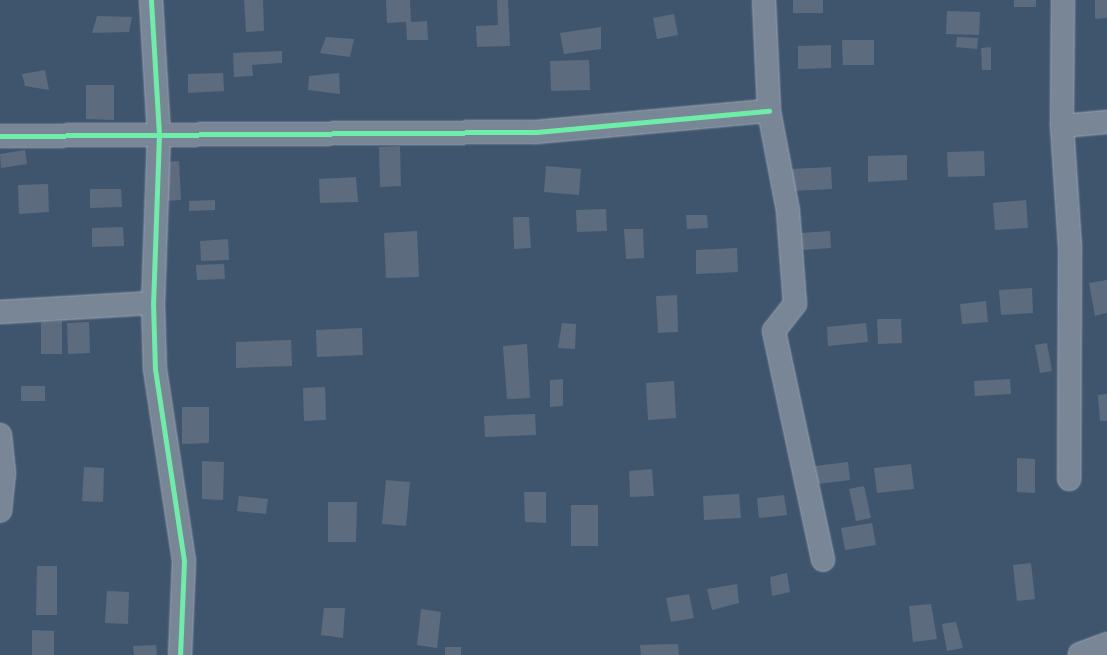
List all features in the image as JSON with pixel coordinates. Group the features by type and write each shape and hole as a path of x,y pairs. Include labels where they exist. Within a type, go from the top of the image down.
{"street":[{"path":"151,0 159,134 153,302 155,369 184,561 180,655"},
{"path":"764,0 770,111 788,211 795,304 774,331 823,560"},
{"path":"1062,0 1062,126 1070,248 1069,479"},
{"path":"0,136 536,132 770,111"},
{"path":"1062,126 1107,122"},
{"path":"0,312 153,302"},
{"path":"0,435 4,473 0,511"},
{"path":"1080,654 1107,644"}],"building":[{"path":"244,0 263,0 264,31 246,32"},
{"path":"386,0 410,0 411,22 427,21 428,40 407,40 406,22 387,23"},
{"path":"497,0 508,0 510,46 477,47 476,26 498,25"},
{"path":"793,0 823,0 823,13 793,13"},
{"path":"1014,0 1036,0 1036,7 1014,7"},
{"path":"1095,0 1107,0 1107,18 1095,19"},
{"path":"947,11 980,12 979,35 946,34"},
{"path":"674,14 678,35 657,39 653,18"},
{"path":"97,16 132,17 129,32 92,33"},
{"path":"601,27 601,49 564,54 560,33"},
{"path":"326,37 354,39 350,57 320,53"},
{"path":"957,37 978,38 977,49 956,47"},
{"path":"842,40 874,40 874,65 843,65"},
{"path":"831,45 831,68 798,69 798,46"},
{"path":"991,47 991,70 982,70 981,48"},
{"path":"282,51 282,63 252,65 253,76 234,77 233,53"},
{"path":"589,60 590,90 551,91 550,61"},
{"path":"45,70 49,90 25,86 22,74"},
{"path":"223,73 224,91 188,93 188,74"},
{"path":"339,73 340,94 308,90 309,76"},
{"path":"86,85 114,85 114,120 86,119"},
{"path":"400,146 401,186 380,187 379,147"},
{"path":"25,150 27,164 1,168 0,154"},
{"path":"984,151 985,176 948,177 947,152"},
{"path":"907,155 907,180 868,182 868,156"},
{"path":"179,161 181,200 164,201 162,162"},
{"path":"546,166 581,169 579,195 544,192"},
{"path":"831,167 832,189 791,191 790,169"},
{"path":"356,177 358,202 320,203 319,179"},
{"path":"48,184 49,212 19,214 18,185"},
{"path":"90,189 121,189 122,207 90,208"},
{"path":"215,200 215,210 189,211 189,201"},
{"path":"1026,200 1028,228 995,230 993,203"},
{"path":"606,209 607,231 577,232 576,210"},
{"path":"686,215 707,215 708,228 687,229"},
{"path":"513,217 529,217 531,248 514,249"},
{"path":"123,227 124,246 92,247 92,228"},
{"path":"624,229 643,229 644,258 626,259"},
{"path":"417,231 419,277 386,278 384,233"},
{"path":"830,231 831,248 802,250 801,233"},
{"path":"228,239 229,260 201,261 200,241"},
{"path":"737,248 738,272 696,274 696,250"},
{"path":"224,264 225,279 197,280 196,265"},
{"path":"1107,280 1107,313 1095,316 1089,283"},
{"path":"1032,288 1033,313 1001,315 999,290"},
{"path":"677,295 678,332 658,333 656,296"},
{"path":"986,301 988,322 962,324 960,304"},
{"path":"877,319 901,319 902,343 878,344"},
{"path":"62,321 62,354 41,354 41,322"},
{"path":"89,322 90,353 68,354 67,323"},
{"path":"562,323 576,324 575,349 558,348"},
{"path":"866,323 868,342 828,346 827,327"},
{"path":"362,328 363,355 317,357 316,330"},
{"path":"291,340 292,366 236,368 236,342"},
{"path":"1047,343 1052,371 1040,373 1035,345"},
{"path":"527,344 530,398 507,399 503,346"},
{"path":"563,379 563,406 550,407 550,380"},
{"path":"1010,379 1011,394 975,396 974,381"},
{"path":"674,381 676,418 648,420 646,383"},
{"path":"21,386 45,386 45,401 21,401"},
{"path":"325,387 326,420 304,421 303,388"},
{"path":"1107,394 1107,421 1100,421 1098,395"},
{"path":"182,407 209,407 209,443 182,444"},
{"path":"535,414 536,435 485,437 484,416"},
{"path":"1017,458 1035,459 1035,493 1017,492"},
{"path":"202,461 224,462 223,500 202,499"},
{"path":"848,462 850,480 818,484 815,466"},
{"path":"911,464 914,489 877,493 874,468"},
{"path":"84,467 104,468 103,502 82,501"},
{"path":"652,469 654,496 630,497 629,471"},
{"path":"386,480 410,482 406,526 382,524"},
{"path":"864,486 871,518 856,521 849,489"},
{"path":"524,492 546,492 546,523 525,522"},
{"path":"739,494 741,518 704,520 703,496"},
{"path":"784,495 787,515 759,518 757,498"},
{"path":"239,496 268,499 266,514 237,511"},
{"path":"328,502 357,502 356,542 328,542"},
{"path":"571,505 598,505 598,546 571,546"},
{"path":"872,523 876,545 845,550 841,528"},
{"path":"1031,563 1035,599 1017,601 1013,565"},
{"path":"37,566 57,566 57,615 36,615"},
{"path":"787,573 790,592 772,596 770,577"},
{"path":"737,584 739,603 712,610 707,589"},
{"path":"107,591 129,592 128,624 105,623"},
{"path":"689,594 694,618 671,622 666,598"},
{"path":"931,604 937,639 913,642 909,606"},
{"path":"324,608 345,608 343,638 321,635"},
{"path":"421,609 441,612 437,648 417,645"},
{"path":"956,622 963,648 947,651 942,624"},
{"path":"32,630 54,631 54,655 32,655"},
{"path":"678,644 679,655 641,655 640,645"},
{"path":"156,645 157,655 134,655 133,646"},
{"path":"445,647 461,647 461,655 445,655"}],"cycle path":[{"path":"151,0 159,134 153,303 155,369 184,561 180,655"},
{"path":"0,136 536,132 769,111"}]}
